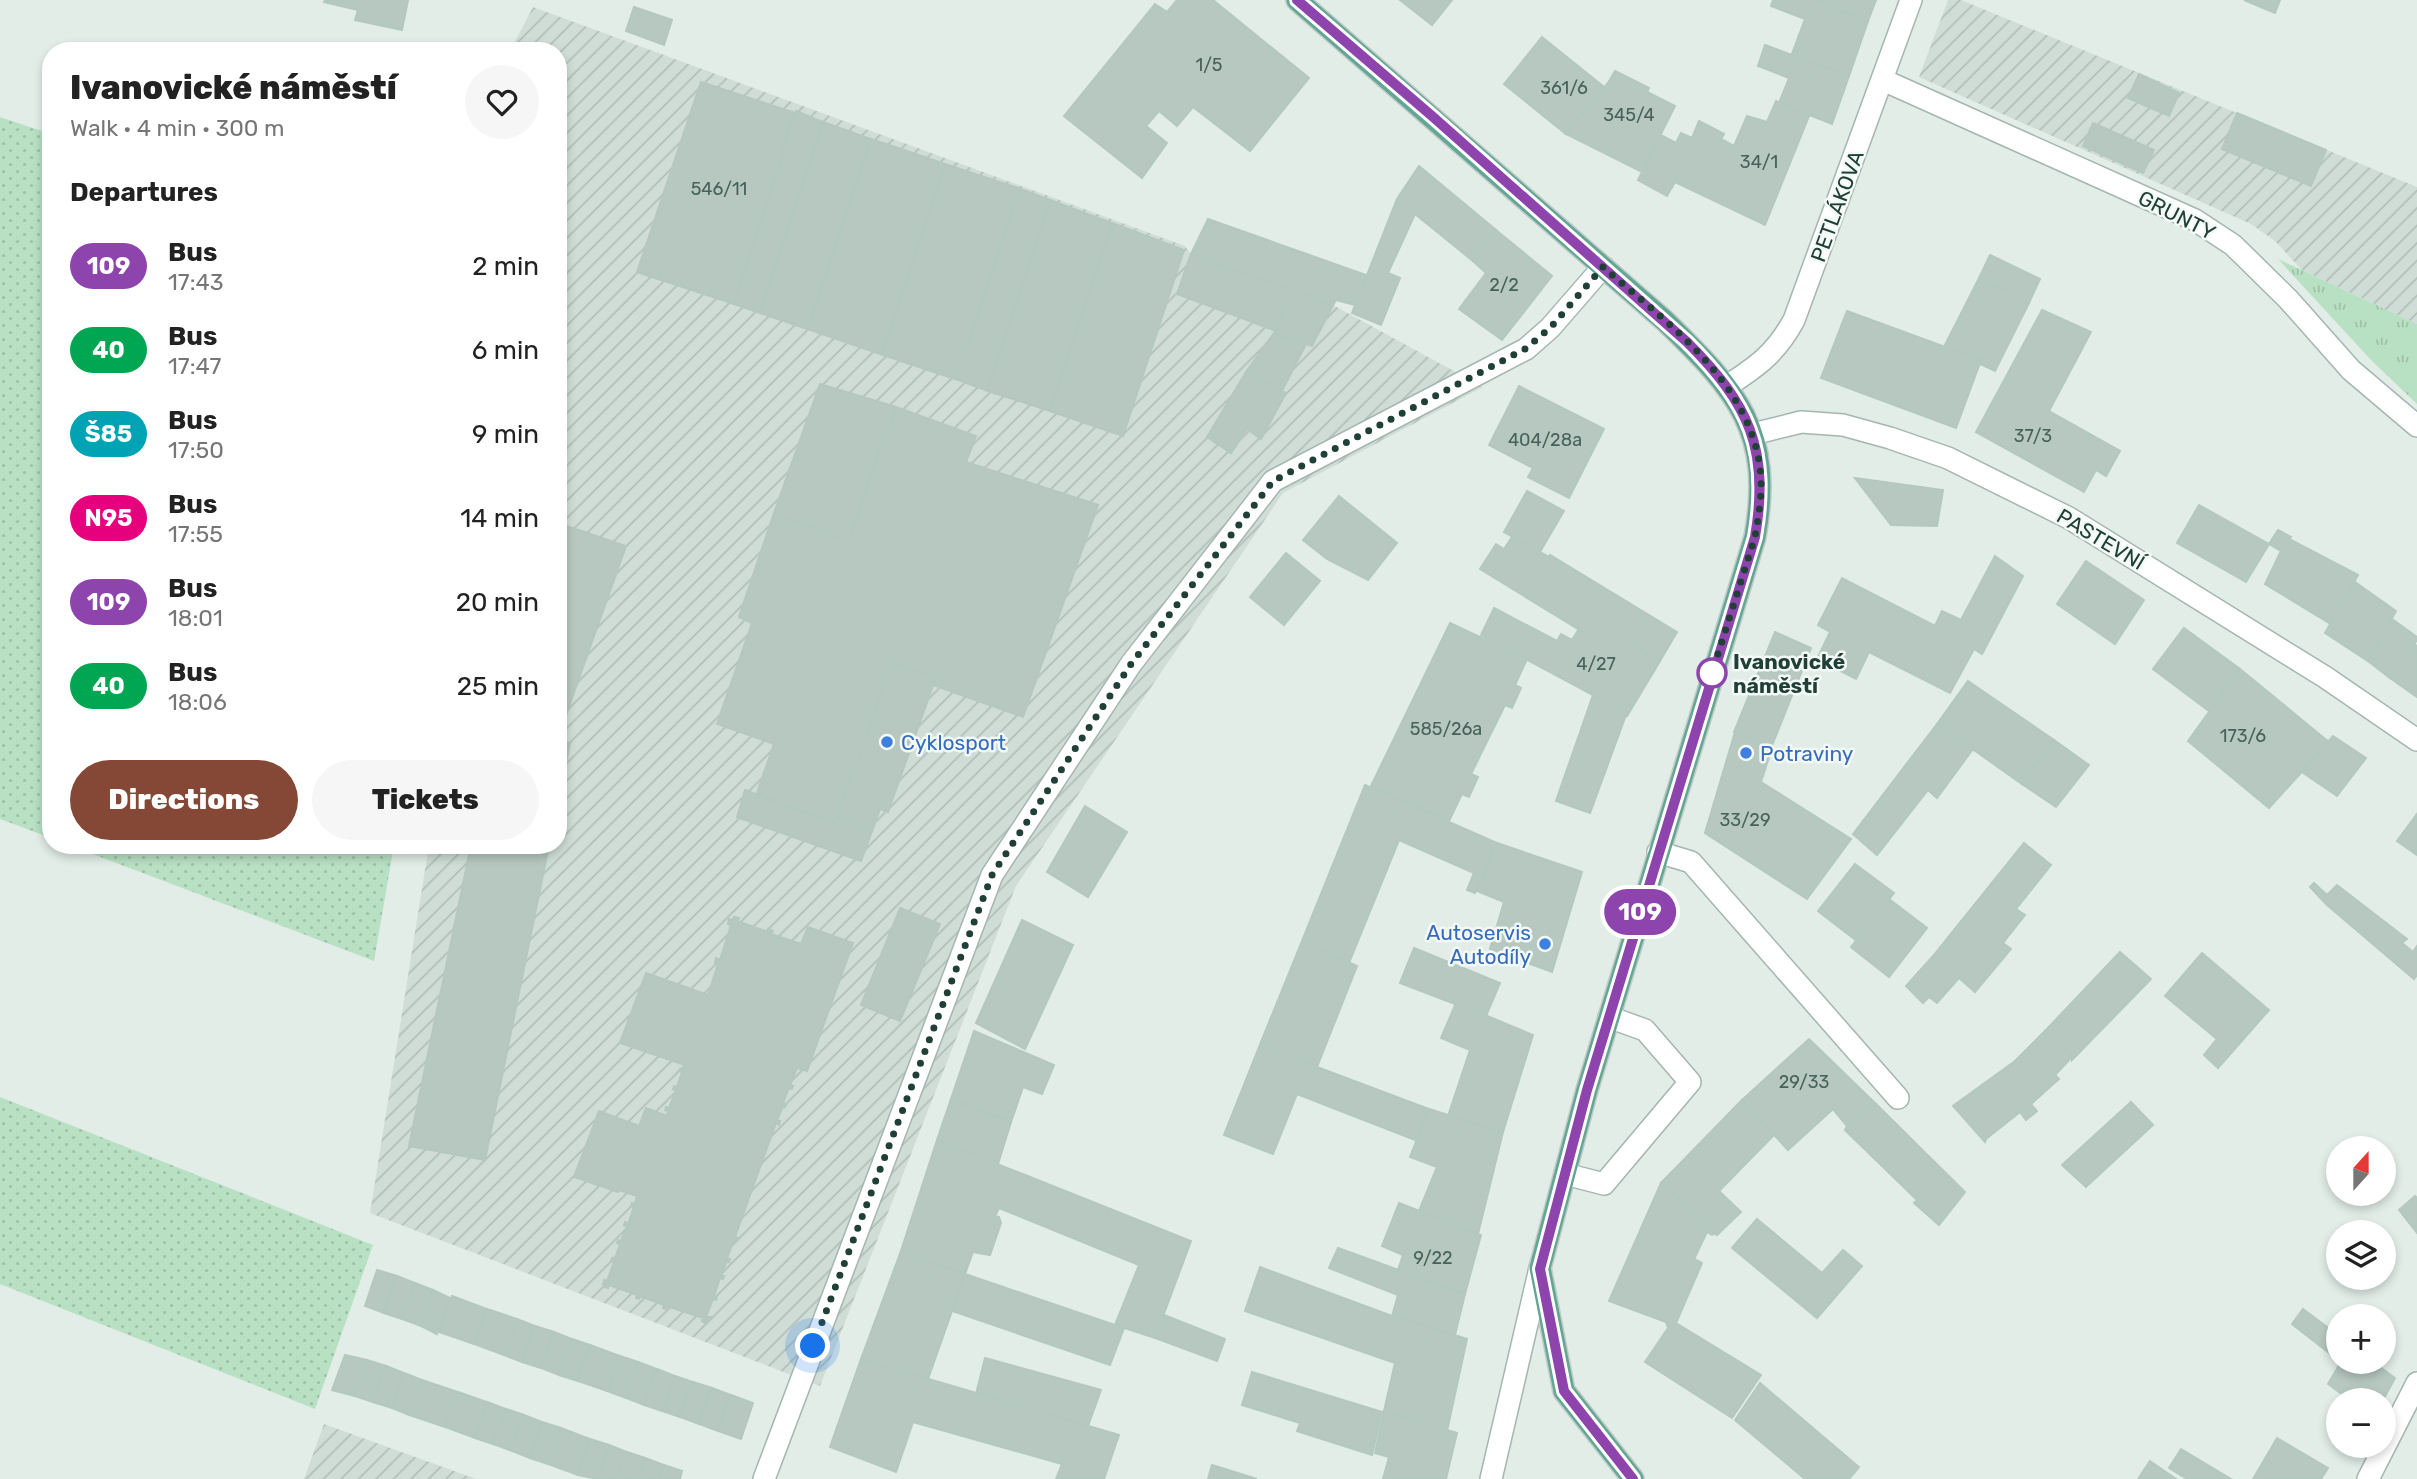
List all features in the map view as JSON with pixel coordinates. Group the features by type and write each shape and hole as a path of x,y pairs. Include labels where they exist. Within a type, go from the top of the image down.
{"main road":[{"path":"1297,0 1687,342 1727,386 1753,433 1761,477 1755,537 1609,1017 1540,1269 1564,1391 1633,1479"}],"street":[{"name":"PETLÁKOVA","path":"1727,386 1775,351 1794,320 1884,80 1911,0"},
{"name":"GRUNTY","path":"1884,80 2195,220 2233,245 2288,299 2351,370 2417,426"},
{"path":"764,1479 992,875 1131,664 1273,481 1525,349 1550,328 1603,267"},
{"name":"PASTEVNÍ","path":"1753,433 1801,422 1833,424 1865,430 1948,458 2069,518 2325,677 2417,740"},
{"path":"1658,852 1691,862 1898,1098"},
{"path":"1564,1174 1604,1184 1690,1082 1644,1030 1609,1017"},
{"path":"1491,1479 1540,1269"},
{"path":"2368,1479 2417,1383"}],"shaded area":[{"path":"1948,0 1961,0 2417,187 2417,324 2302,270 2275,241 2251,224 1919,77"},
{"path":"533,7 1185,246 1191,254 1333,305 1483,387 1283,493 1016,886 820,1386 370,1213 428,854 567,854 567,42 515,42"},
{"path":"324,1424 476,1479 304,1479"}],"green space":[{"path":"0,117 42,131 42,835 0,819"},
{"path":"2278,259 2417,324 2417,404 2371,360"},
{"path":"93,854 392,854 374,961"},
{"path":"0,1097 373,1245 315,1409 0,1284"}],"building":[{"path":"408,0 402,30 355,20 358,10 324,2"},
{"path":"1177,0 1213,0 1309,78 1250,151 1193,107 1177,126 1159,111 1146,126 1167,143 1142,178 1064,116 1155,4 1167,12"},
{"path":"1400,0 1452,0 1432,25"},
{"path":"1773,0 1816,0 1868,21 1849,76 1792,54 1805,19 1771,6"},
{"path":"1816,0 1876,0 1868,21"},
{"path":"2244,0 2280,0 2275,13"},
{"path":"634,7 672,20 664,45 626,31"},
{"path":"1542,37 1604,87 1566,134 1504,84"},
{"path":"1765,45 1849,76 1832,124 1779,103 1789,78 1758,66"},
{"path":"1615,71 1649,88 1647,92 1675,106 1642,172 1566,134"},
{"path":"2139,74 2179,93 2169,116 2128,98"},
{"path":"701,82 795,113 734,304 637,272"},
{"path":"1776,101 1809,116 1765,225 1675,182 1667,196 1638,180 1661,135 1676,143 1681,133 1692,138 1699,121 1724,134 1721,139 1734,146 1747,116 1767,122"},
{"path":"796,111 823,122 760,313 734,304"},
{"path":"2237,113 2326,150 2311,186 2222,149"},
{"path":"823,122 871,139 807,329 760,313"},
{"path":"2093,123 2154,150 2143,173 2083,146"},
{"path":"871,139 945,164 883,355 807,329"},
{"path":"945,164 1021,189 955,379 883,355"},
{"path":"1419,166 1496,230 1473,261 1415,214 1388,273 1400,278 1381,325 1352,313 1397,199"},
{"path":"1021,189 1050,200 988,391 955,379"},
{"path":"1050,200 1112,223 1050,411 988,391"},
{"path":"1208,219 1366,275 1355,305 1336,300 1333,305 1191,254"},
{"path":"1112,223 1184,250 1123,436 1050,411"},
{"path":"1496,230 1552,276 1502,340 1459,309 1486,273 1473,261"},
{"path":"1191,254 1292,290 1276,331 1177,294"},
{"path":"1990,255 2040,279 2029,303 1979,278"},
{"path":"1979,278 2029,303 1995,371 1980,364 1981,360 1944,347"},
{"path":"1292,290 1333,305 1312,346 1274,333"},
{"path":"2042,310 2091,332 2049,411 2120,451 2106,476 2096,470 2084,492 1976,432"},
{"path":"1847,311 1981,360 1956,428 1821,378"},
{"path":"1274,333 1306,344 1282,391 1246,372"},
{"path":"1246,372 1286,393 1261,439 1247,429 1231,453 1207,437"},
{"path":"820,384 896,407 848,541 774,513"},
{"path":"1519,386 1604,429 1569,498 1528,477 1533,468 1489,445"},
{"path":"896,407 976,436 966,462 1098,505 1023,717 933,685 936,677 893,662 835,824 757,793 774,744 717,724 752,623 739,617 774,513 848,541"},
{"path":"1855,478 1943,490 1937,526 1891,525"},
{"path":"1527,491 1564,511 1540,552 1504,532"},
{"path":"1339,496 1397,543 1368,580 1327,559 1303,540"},
{"path":"2199,505 2269,544 2246,582 2177,543"},
{"path":"567,526 626,546 567,712"},
{"path":"2278,530 2291,537 2289,539 2358,575 2331,624 2265,584 2281,551 2269,544"},
{"path":"1512,537 1549,557 1550,555 1677,632 1660,661 1612,633 1604,645 1480,569 1496,544 1504,549"},
{"path":"1286,553 1320,581 1284,625 1250,597"},
{"path":"1995,556 2023,576 1982,654 1974,649 1950,693 1869,652 1856,679 1817,659 1830,632 1818,625 1842,578 1935,626 1942,611 1961,620"},
{"path":"2086,561 2144,600 2115,644 2057,604"},
{"path":"2355,582 2396,611 2368,661 2325,633"},
{"path":"1494,608 1557,641 1561,634 1572,640 1579,629 1604,645 1612,633 1660,661 1627,716 1481,635"},
{"path":"2392,619 2417,637 2417,640 2390,678 2368,661"},
{"path":"1450,623 1484,639 1486,637 1527,659 1515,685 1521,688 1512,708 1505,705 1471,774 1478,777 1469,797 1462,794 1449,821 1371,786"},
{"path":"2184,628 2240,669 2209,711 2153,669"},
{"path":"1775,632 1811,648 1771,748 1734,732"},
{"path":"2414,644 2417,646 2417,697 2390,678"},
{"path":"893,662 936,677 888,812 880,809 872,831 837,818"},
{"path":"2240,669 2329,742 2269,808 2188,741"},
{"path":"1968,681 2054,740 2022,784 1937,724"},
{"path":"1593,695 1626,715 1590,813 1556,801"},
{"path":"1937,724 1973,749 1937,798 1928,790 1877,855 1853,834"},
{"path":"1735,732 1772,748 1761,782 1851,839 1807,899 1705,833"},
{"path":"2333,736 2366,758 2337,796 2302,772"},
{"path":"2054,740 2089,765 2056,807 2022,784"},
{"path":"1365,785 1497,843 1475,893 1467,890 1474,873 1399,840 1349,963 1302,941"},
{"path":"745,790 835,824 837,818 872,831 861,861 737,817"},
{"path":"1085,806 1127,832 1088,897 1047,872"},
{"path":"2417,814 2417,855 2397,841"},
{"path":"1497,843 1582,872 1552,972 1490,949 1504,902 1477,891"},
{"path":"2024,843 2051,865 2016,909 2025,915 2003,943 2011,949 1975,992 1959,978 1937,1003 1929,997 1923,1003 1906,986"},
{"path":"469,854 547,854 485,1160 409,1146"},
{"path":"1855,864 1894,893 1857,941 1818,911"},
{"path":"2314,883 2327,895 2337,885 2407,939 2402,943 2413,952 2417,946 2417,975 2414,979 2327,905 2310,887"},
{"path":"1889,899 1927,928 1889,977 1851,947"},
{"path":"900,908 940,924 900,1021 861,1005"},
{"path":"734,917 739,918 737,921 768,932 768,929 773,931 771,934 801,944 808,927 853,943 807,1071 797,1068 790,1085 793,1086 792,1089 789,1088 783,1103 786,1104 777,1120 780,1121 779,1125 776,1123 735,1237 738,1238 737,1241 734,1240 727,1258 730,1259 729,1262 727,1261 721,1275 724,1276 723,1279 720,1278 714,1296 717,1297 716,1300 713,1299 706,1317 710,1317 705,1323 703,1318 667,1306 666,1309 663,1308 664,1305 640,1296 639,1299 636,1298 637,1295 609,1285 608,1288 605,1287 604,1280 607,1281 614,1262 611,1261 612,1258 615,1259 620,1244 617,1243 618,1240 621,1241 627,1226 624,1225 625,1222 628,1224 634,1207 631,1206 632,1203 635,1205 637,1196 574,1177 599,1111 639,1126 646,1108 667,1116 666,1107 669,1108 676,1090 673,1089 674,1086 677,1087 682,1072 679,1071 683,1070 685,1065 620,1043 646,973 708,995 718,964 715,963 716,958 720,960 731,925 728,924 729,919 733,920"},
{"path":"1022,920 1073,945 1025,1049 976,1023"},
{"path":"1302,941 1357,966 1317,1067 1261,1042"},
{"path":"1414,948 1500,983 1486,1016 1400,983"},
{"path":"2120,952 2151,979 2072,1060 2045,1031"},
{"path":"2202,953 2269,1010 2218,1068 2204,1055 2217,1039 2165,996"},
{"path":"1456,1003 1533,1035 1503,1132 1448,1116 1470,1050 1441,1038"},
{"path":"974,1031 1054,1065 1042,1094 1023,1087 1011,1122 951,1099"},
{"path":"2045,1031 2072,1057 2055,1075 2059,1079 2031,1104 2037,1111 2026,1120 2020,1112 1985,1142 1953,1106 2015,1061"},
{"path":"1809,1039 1876,1104 1846,1131 1847,1126 1833,1109 1788,1150 1742,1100"},
{"path":"1261,1042 1317,1067 1429,1109 1415,1140 1297,1094 1273,1154 1224,1135"},
{"path":"951,1099 1011,1122 998,1164 937,1140"},
{"path":"1742,1100 1774,1135 1719,1191 1741,1212 1717,1235 1713,1233 1715,1230 1661,1183"},
{"path":"2131,1102 2153,1125 2086,1187 2062,1165"},
{"path":"1876,1104 1965,1192 1939,1225 1914,1203 1917,1200 1846,1131"},
{"path":"1429,1109 1503,1132 1478,1234 1419,1211 1437,1167 1410,1157"},
{"path":"937,1140 1191,1241 1155,1338 1115,1325 1139,1265 999,1208 995,1216 999,1217 1001,1223 990,1255 973,1252 965,1274 901,1251"},
{"path":"1661,1183 1715,1230 1712,1235 1707,1232 1694,1259 1702,1263 1676,1323 1761,1375 1732,1418 1645,1362 1668,1328 1666,1322 1609,1301"},
{"path":"2415,1196 2417,1198 2417,1233 2399,1210"},
{"path":"1399,1203 1481,1235 1465,1294 1398,1270 1403,1255 1382,1246"},
{"path":"1757,1219 1822,1273 1843,1250 1862,1266 1817,1318 1732,1248"},
{"path":"1338,1248 1465,1294 1455,1335 1392,1316 1398,1295 1329,1268"},
{"path":"901,1251 965,1274 928,1379 861,1359"},
{"path":"1260,1267 1392,1316 1467,1339 1447,1431 1384,1411 1395,1363 1245,1311"},
{"path":"377,1270 397,1276 384,1313 365,1306"},
{"path":"965,1274 1124,1328 1110,1365 952,1311"},
{"path":"397,1276 415,1283 402,1319 384,1313"},
{"path":"415,1283 433,1290 421,1326 402,1319"},
{"path":"433,1290 450,1298 437,1334 421,1326"},
{"path":"452,1296 487,1309 474,1344 439,1332"},
{"path":"487,1309 517,1319 504,1355 474,1344"},
{"path":"2303,1309 2326,1326 2326,1336 2319,1345 2292,1324"},
{"path":"1164,1315 1225,1339 1217,1361 1155,1338"},
{"path":"517,1319 535,1326 522,1362 504,1355"},
{"path":"535,1326 554,1332 541,1368 522,1362"},
{"path":"554,1332 572,1339 559,1375 541,1368"},
{"path":"2326,1336 2326,1351 2319,1345"},
{"path":"572,1339 590,1345 578,1381 559,1375"},
{"path":"590,1345 620,1356 607,1391 578,1381"},
{"path":"345,1355 367,1360 355,1396 332,1390"},
{"path":"620,1356 638,1362 626,1398 607,1391"},
{"path":"985,1358 1101,1390 1088,1426 976,1394"},
{"path":"861,1359 1119,1435 1104,1479 1056,1479 1062,1464 913,1422 896,1472 830,1447"},
{"path":"367,1360 386,1366 373,1402 355,1396"},
{"path":"638,1362 657,1369 644,1405 626,1398"},
{"path":"386,1366 404,1373 392,1408 373,1402"},
{"path":"657,1369 675,1376 662,1411 644,1405"},
{"path":"1252,1372 1382,1412 1372,1455 1297,1431 1300,1423 1242,1405"},
{"path":"404,1373 422,1380 409,1415 392,1408"},
{"path":"2334,1374 2390,1374 2395,1378 2390,1388 2334,1388 2328,1384"},
{"path":"675,1376 693,1382 680,1417 662,1411"},
{"path":"422,1380 458,1392 445,1427 409,1415"},
{"path":"693,1382 712,1388 699,1424 680,1417"},
{"path":"1760,1383 1859,1467 1849,1479 1805,1479 1735,1420"},
{"path":"712,1388 731,1395 718,1431 699,1424"},
{"path":"458,1392 487,1402 475,1438 445,1427"},
{"path":"731,1395 753,1403 741,1439 718,1431"},
{"path":"487,1402 506,1409 493,1444 475,1438"},
{"path":"506,1409 524,1415 512,1451 493,1444"},
{"path":"1384,1411 1457,1433 1446,1479 1383,1479 1389,1457 1375,1453"},
{"path":"524,1415 542,1422 530,1458 512,1451"},
{"path":"542,1422 561,1428 548,1464 530,1458"},
{"path":"561,1428 590,1439 578,1475 548,1464"},
{"path":"2277,1438 2328,1468 2321,1479 2253,1479"},
{"path":"590,1439 609,1445 597,1479 578,1475"},
{"path":"609,1445 627,1452 617,1479 597,1479"},
{"path":"2181,1449 2231,1479 2187,1479 2169,1468"},
{"path":"627,1452 645,1458 638,1479 617,1479"},
{"path":"645,1458 664,1465 659,1479 638,1479"},
{"path":"2150,1461 2176,1479 2138,1479"},
{"path":"664,1465 682,1471 680,1479 659,1479"},
{"path":"1212,1465 1257,1479 1208,1479"}],"bus line":[{"name":"109","path":"1297,0 1665,321 1727,386 1753,433 1761,477 1755,537 1712,671 1587,1090 1540,1269 1564,1391 1633,1479"}],"place":[{"name":"Ivanovické náměstí","path":"1712,673"},
{"name":"Cyklosport","path":"887,742"},
{"name":"Potraviny","path":"1746,753"},
{"name":"Autoservis Autodíly","path":"1545,944"}],"route":[{"path":"813,1346 992,875 1131,664 1273,481 1539,340 1603,267 1703,358 1727,386 1753,433 1761,477 1759,515 1755,537 1712,673"}]}
